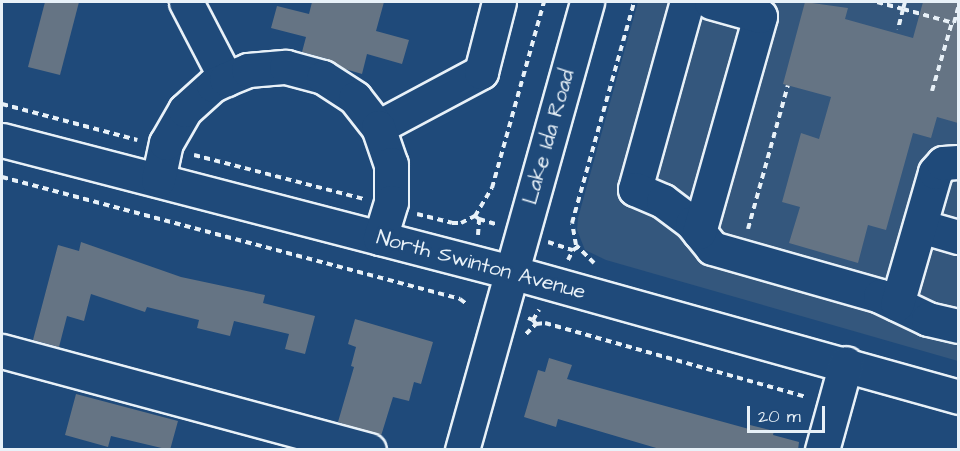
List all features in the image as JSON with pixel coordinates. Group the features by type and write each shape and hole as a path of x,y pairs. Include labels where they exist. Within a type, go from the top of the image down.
{"street":[{"path":"186,2 226,79"},
{"path":"378,128 481,72 499,2"},
{"name":"Lake Ida Road","path":"462,450 587,2"},
{"path":"701,227 760,16 693,2 635,189 663,201 701,227 712,248 897,304 928,319 958,326"},
{"path":"158,180 165,148 185,110 213,85 248,70 286,67 323,77 355,98 378,128 390,164 390,206 380,238"},
{"name":"North Swinton Avenue","path":"2,140 511,272 846,363 958,397"},
{"path":"897,304 938,167 949,161 958,162"},
{"path":"920,226 958,237"},
{"path":"2,351 369,450"},
{"path":"822,450 846,363"}],"path":[{"path":"2,104 452,223 477,217 492,188 544,2"},
{"path":"877,2 952,22"},
{"path":"898,29 905,2"},
{"path":"932,91 958,8"},
{"path":"747,234 788,85"},
{"path":"2,177 460,299 468,305"},
{"path":"701,227 747,234 752,238"},
{"path":"533,320 536,324 545,323 834,405"}],"shaded area":[{"path":"638,2 958,2 958,361 606,260 585,250 577,230 578,218"}],"building":[{"path":"45,2 79,2 60,75 28,67"},
{"path":"312,2 384,2 376,31 409,40 402,64 367,54 362,74 345,69 328,59 302,52 306,37 271,28 277,6 309,14"},
{"path":"805,2 848,8 845,19 913,38 923,2 958,2 958,123 937,117 931,138 913,133 886,230 868,225 858,263 789,243 800,207 782,202 801,133 819,139 831,97 783,84"},
{"path":"81,242 181,277 265,295 263,303 315,316 305,354 285,349 289,334 234,321 230,336 197,328 199,320 147,307 145,312 91,294 84,321 67,316 59,347 33,340 58,245 79,251"},
{"path":"355,319 433,342 421,384 414,382 409,401 393,397 381,436 338,422 354,367 351,366 356,347 348,344"},
{"path":"549,358 572,365 567,379 749,429 750,425 774,431 773,435 799,442 798,450 663,450 558,419 556,427 524,417 538,370 545,372"},
{"path":"76,394 178,421 170,450 111,436 108,447 65,435"}]}
